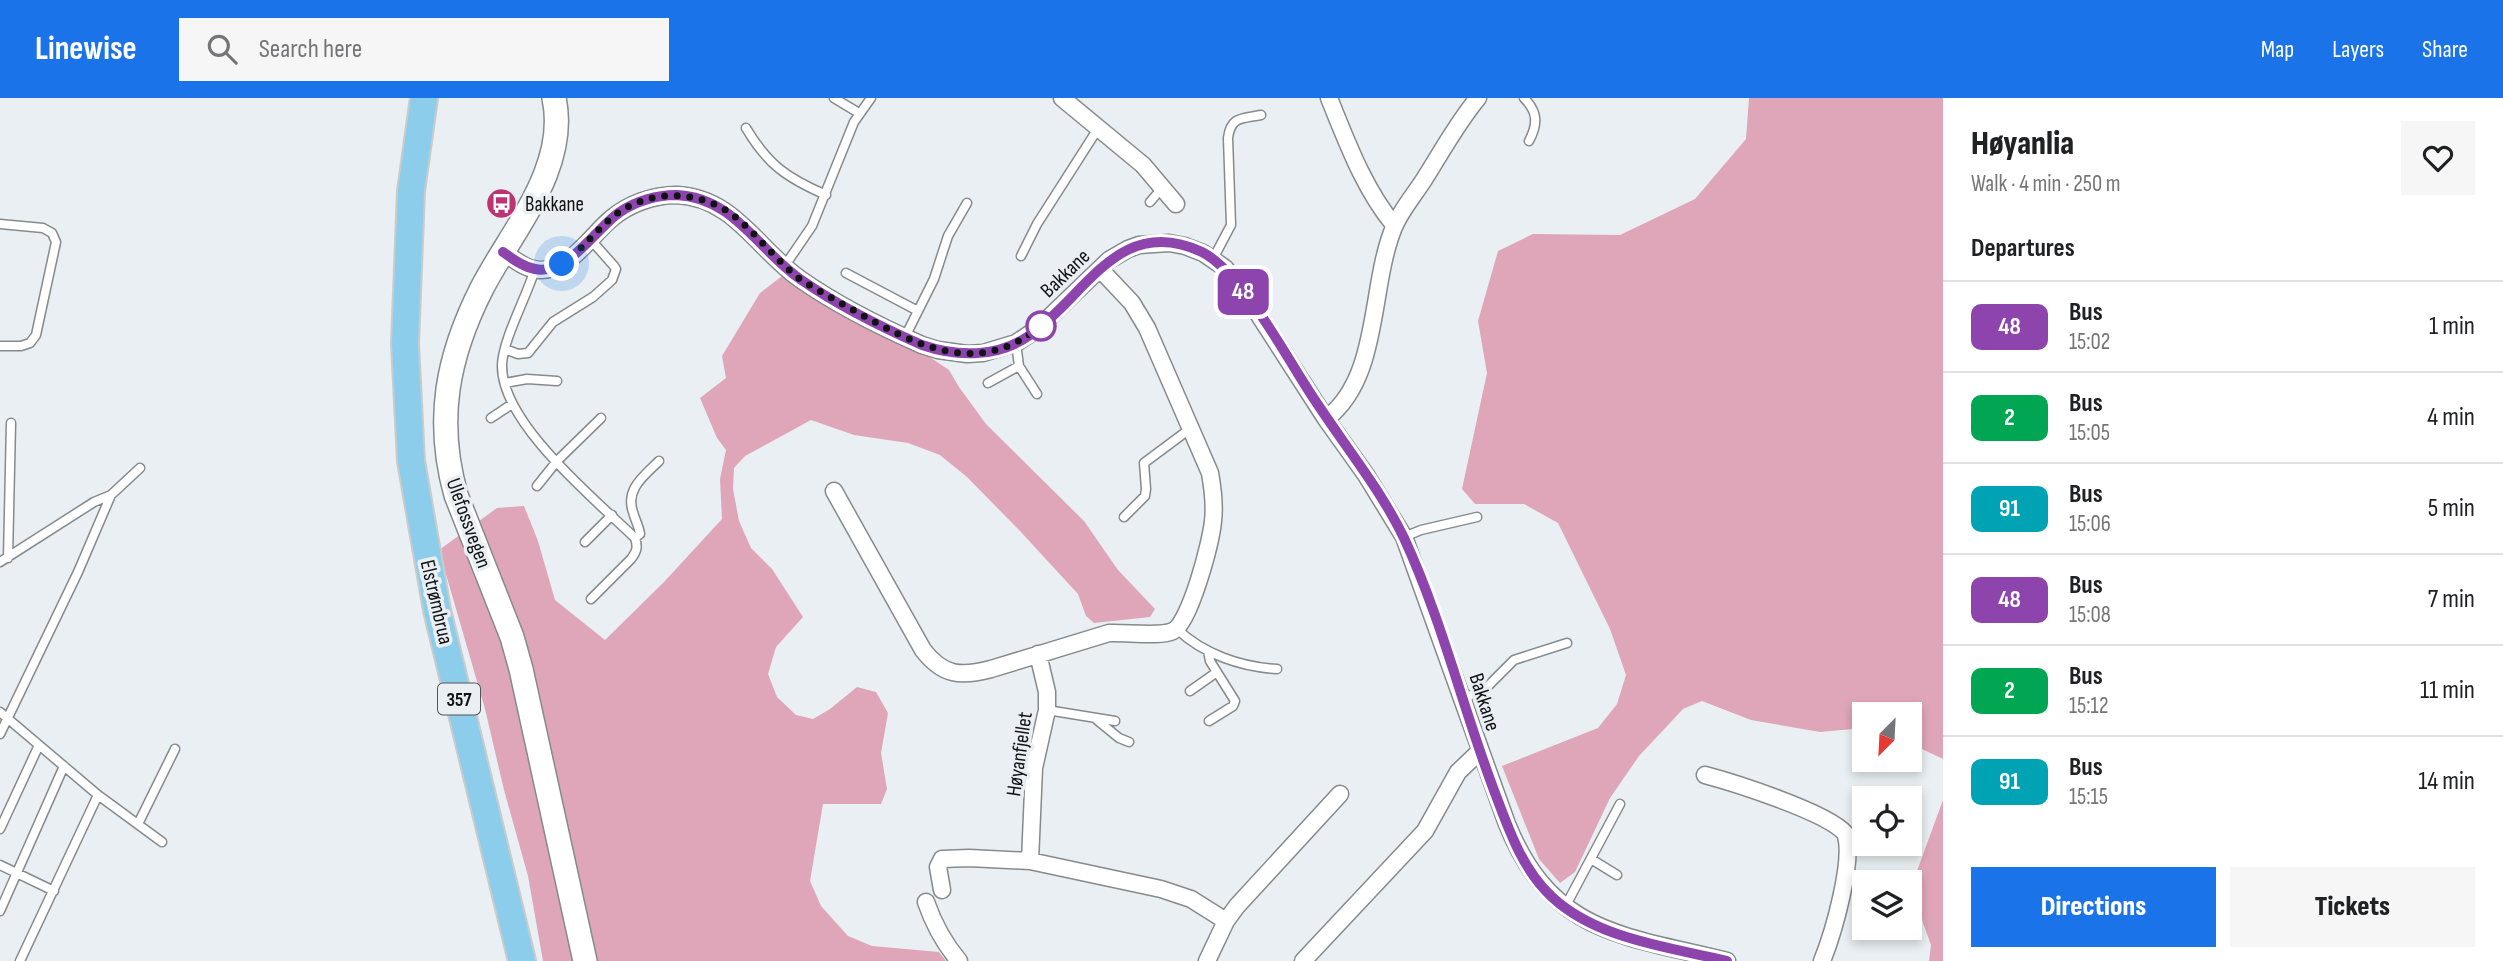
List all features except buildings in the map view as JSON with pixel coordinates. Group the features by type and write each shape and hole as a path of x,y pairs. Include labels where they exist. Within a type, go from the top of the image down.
{"main road":[{"name":"Elstrømbrua","path":"424,98 411,191 405,344 411,461 438,610 522,961"},
{"name":"Elstrømbrua","path":"411,236 443,98"}],"street":[{"name":"Ulefossvegen","path":"554,98 558,121 551,158 532,201 483,287 458,342 446,399 446,445 456,495 515,647 542,757 585,961"},
{"path":"1062,98 1143,165 1177,204"},
{"path":"1329,98 1366,183 1382,211 1394,225"},
{"path":"1326,419 1338,409 1356,382 1369,334 1385,251 1394,225 1478,98"},
{"name":"Bakkane","path":"535,269 552,268 562,264 612,218 635,204 662,197 689,197 730,213 784,267 820,291 905,337 938,351 983,353 1016,343 1030,335 1100,269 1128,249 1153,243 1169,243 1185,246 1213,259 1224,268 1248,298 1404,537 1479,752 1524,862 1545,890 1565,908 1590,923 1613,932 1727,961"},
{"path":"503,252 535,269"},
{"path":"834,491 923,649 935,664 953,673 973,674 1109,633 1128,631 1156,634 1170,633 1177,629 1188,612 1213,522 1214,495 1210,473 1147,328 1132,303 1100,269"},
{"name":"Høyanfjellet","path":"1030,862 1034,768 1047,710 1047,692 1038,654"},
{"name":"Bakkane","path":"1303,961 1425,831 1458,772 1479,752"},
{"path":"1705,775 1748,788 1832,822 1845,833 1848,851 1841,897 1822,961"},
{"path":"1207,961 1226,921 1251,890 1340,794"},
{"path":"942,890 938,867 943,859 1030,862 1169,891 1191,899 1226,921"},
{"path":"926,902 944,944 959,961"}],"lane":[{"path":"834,98 859,113"},
{"path":"784,267 812,226 859,113 871,98"},
{"path":"1524,98 1532,106 1536,117 1536,128 1529,141"},
{"path":"1213,259 1231,225 1228,138 1230,126 1241,119 1261,115"},
{"path":"1021,256 1037,224 1099,127"},
{"path":"746,128 760,151 782,173 797,183 826,195"},
{"path":"1150,202 1163,187"},
{"path":"905,337 934,279 948,236 967,203"},
{"path":"0,224 43,228 52,233 56,242 36,335 30,343 0,346"},
{"path":"505,349 519,354 528,353 553,322 593,298 612,280 616,269 614,265 590,239"},
{"path":"535,269 505,349 502,366 512,404 538,442 635,538 636,552 591,599"},
{"path":"846,272 918,312"},
{"path":"1016,343 1019,366 1038,394"},
{"path":"988,383 1019,366"},
{"path":"505,383 527,379 557,381"},
{"path":"491,418 512,404"},
{"path":"537,486 557,461 601,418"},
{"path":"4,560 11,423"},
{"path":"1124,517 1144,496 1144,463 1191,428"},
{"path":"635,538 640,534 640,530 632,512 631,492 659,461"},
{"path":"4,560 94,502 111,495 140,468"},
{"path":"0,734 4,715 78,572 111,495"},
{"path":"585,542 612,515"},
{"path":"1404,537 1421,530 1477,517"},
{"path":"1177,629 1208,651 1250,666 1277,669"},
{"path":"1462,699 1485,689 1514,660 1567,643"},
{"path":"1208,651 1210,661 1235,704 1209,721"},
{"path":"1190,691 1217,672"},
{"path":"1047,710 1115,721"},
{"path":"4,715 98,795 162,842"},
{"path":"1097,719 1119,738 1129,742"},
{"path":"0,829 39,745"},
{"path":"138,824 175,749"},
{"path":"0,911 64,766"},
{"path":"20,961 98,795"},
{"path":"1565,908 1620,804"},
{"path":"1591,859 1617,875"},
{"path":"0,865 54,891"}],"shaded area":[{"path":"1749,98 1943,98 1943,759 1922,749 1922,702 1852,702 1852,729 1820,732 1751,720 1702,701 1683,709 1639,756 1610,798 1575,872 1560,883 1539,859 1502,766 1598,728 1617,704 1626,675 1610,629 1558,523 1524,504 1475,504 1462,489 1487,373 1478,321 1498,251 1533,234 1620,235 1695,199 1746,139"},
{"path":"782,276 842,312 922,352 949,370 986,424 1084,521 1118,570 1155,609 1150,617 1094,623 1086,616 1078,594 967,477 940,455 908,443 854,435 811,420 745,456 734,468 733,489 739,521 751,548 772,569 803,617 776,647 768,674 777,697 796,715 813,719 857,687 876,692 888,713 881,753 887,789 881,804 823,804 810,881 821,906 848,936 872,946 939,952 946,961 543,961 528,876 485,709 439,550 497,508 524,506 538,541 555,600 605,640 722,519 720,479 726,450 717,438 700,398 726,378 722,356 760,293"},
{"path":"1943,800 1943,961 1929,961 1931,945 1922,918 1922,870 1917,870"}],"bus line":[{"name":"48","path":"503,252 527,267 543,270 552,268 570,259 622,210 648,199 676,195 689,197 730,213 784,267 820,291 922,345 938,351 967,354 999,349 1030,335 1109,260 1128,249 1139,245 1169,243 1203,253 1224,268 1248,298 1404,537 1479,752 1516,847 1535,878 1565,908 1600,928 1727,961"}],"place":[{"name":"Bakkane","path":"502,204"}],"route":[{"path":"562,264 622,210 648,199 676,195 701,200 730,213 784,267 801,280 881,325 938,351 983,353 1016,343 1041,326"}]}
